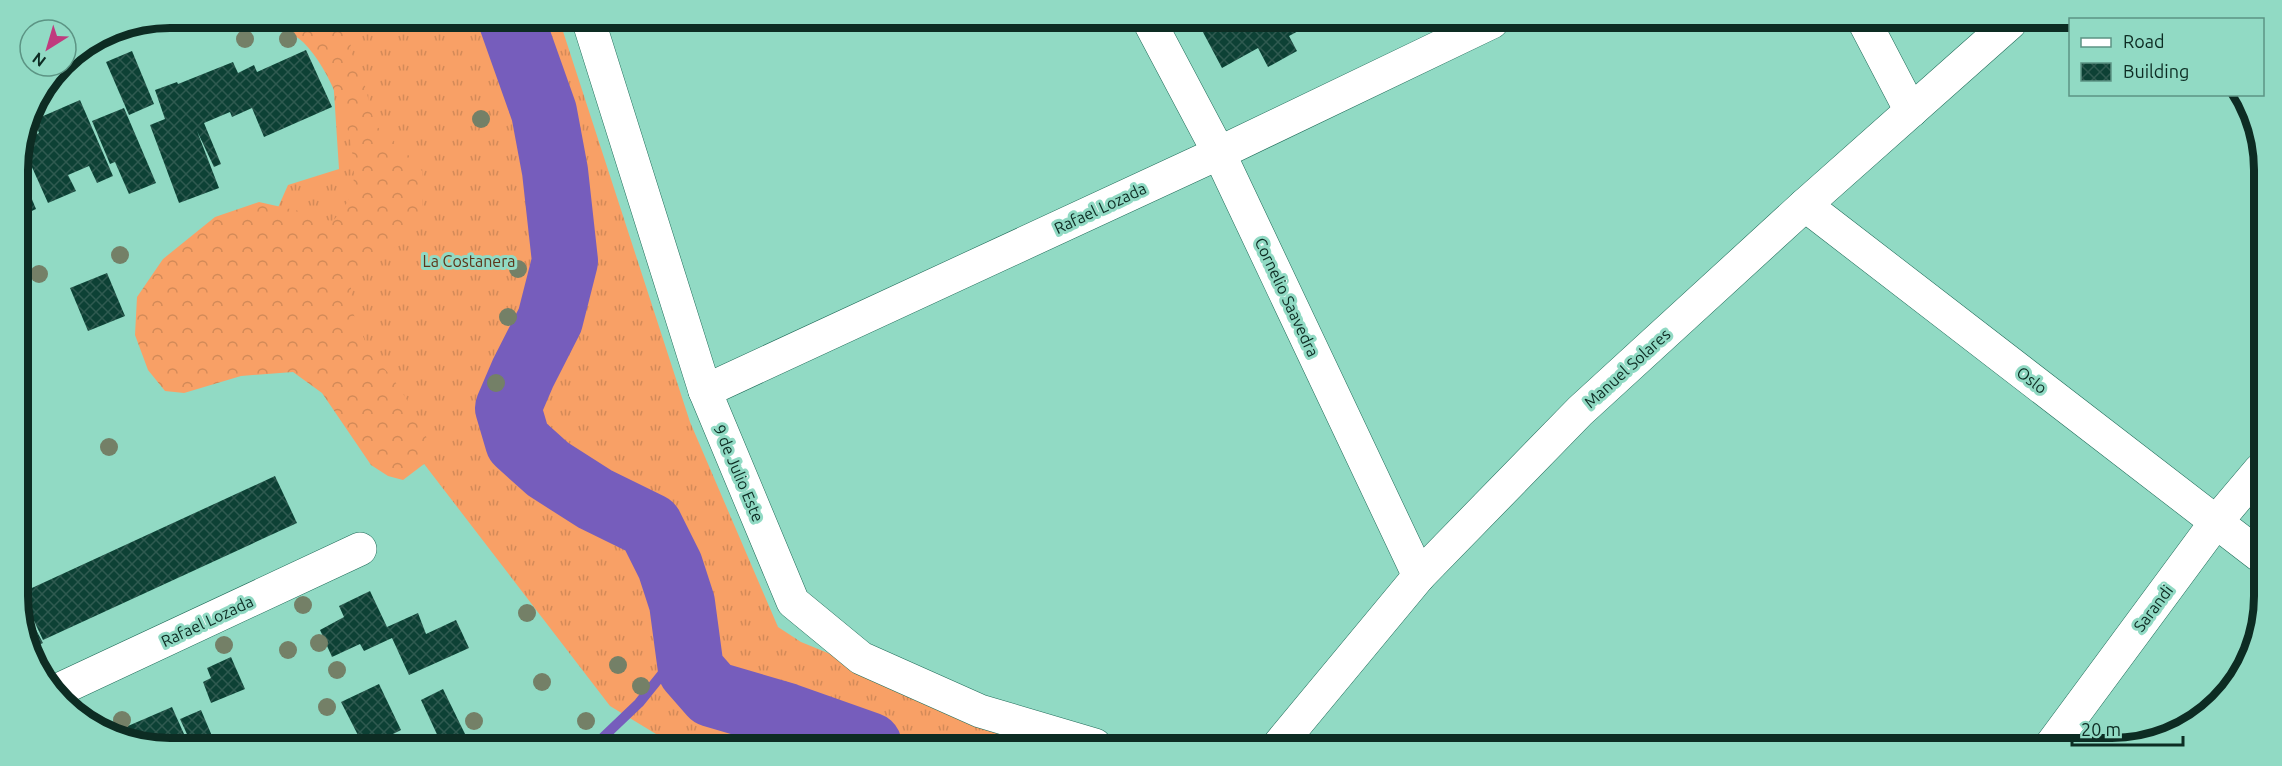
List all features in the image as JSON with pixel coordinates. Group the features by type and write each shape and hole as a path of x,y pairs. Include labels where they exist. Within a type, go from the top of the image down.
{"street":[{"name":"Cornelio Saavedra","path":"1153,28 1219,153 1419,576"},
{"name":"Rafael Lozada","path":"705,391 1219,153 1479,28"},
{"path":"1867,28 1911,111"},
{"name":"Manuel Solares","path":"1285,737 1419,576 1580,411 1805,205 2004,28"},
{"name":"9 de Julio Este","path":"591,29 705,391 793,602 861,658 980,711 1070,738"},
{"name":"Oslo","path":"1805,205 2254,551"},
{"name":"Sarandi","path":"2056,737 2217,522 2254,477"},
{"name":"Rafael Lozada","path":"63,688 360,549"}],"green space":[{"path":"283,29 354,29 350,49 365,86 375,125 403,149 422,171 422,207 396,246 351,280 351,308 370,353 392,377 422,423 429,446 428,461 403,480 388,476 371,465 322,393 293,372 241,376 184,393 165,391 148,370 135,335 137,297 163,259 215,217 259,202 308,213 332,222 350,197 354,170 342,110 325,71 303,42"},
{"name":"La Costanera","path":"304,29 562,29 690,422 778,627 801,642 1035,738 678,738 656,734 610,706 322,331 268,230 288,185 339,169 332,62"}],"building":[{"path":"1201,28 1303,28 1289,36 1297,51 1268,67 1258,48 1222,68"},
{"path":"306,50 332,107 264,137 252,108 232,117 230,112 204,123 221,164 214,167 197,131 219,188 179,203 150,125 165,119 155,90 177,82 178,84 233,62 238,73 254,65 257,72"},
{"path":"132,51 154,104 129,115 106,62"},
{"path":"80,100 113,176 97,183 89,166 68,175 76,191 48,203 31,165 29,166 33,136 39,133 36,125 38,118"},
{"path":"124,108 156,183 129,194 115,162 110,164 92,121"},
{"path":"29,192 36,209 29,212"},
{"path":"107,273 125,316 88,331 70,288"},
{"path":"275,476 297,523 43,640 30,612 28,590"},
{"path":"370,591 387,627 418,613 426,634 456,620 469,648 409,675 392,638 364,651 360,644 332,657 320,630 344,617 339,606"},
{"path":"33,624 43,643 38,645 31,625"},
{"path":"231,657 245,689 211,703 203,682 211,678 207,668"},
{"path":"379,684 401,730 385,738 359,738 341,702"},
{"path":"443,689 466,736 439,738 421,700"},
{"path":"172,707 186,738 152,736 122,729"},
{"path":"201,710 213,738 189,738 180,719"}],"waterway":[{"path":"514,29 544,112 555,171 565,261 550,320 508,408 518,442 548,469 595,499 650,526 670,566 682,603 691,670 712,694 787,716 848,738"},
{"path":"603,738 639,703 688,642"}]}
